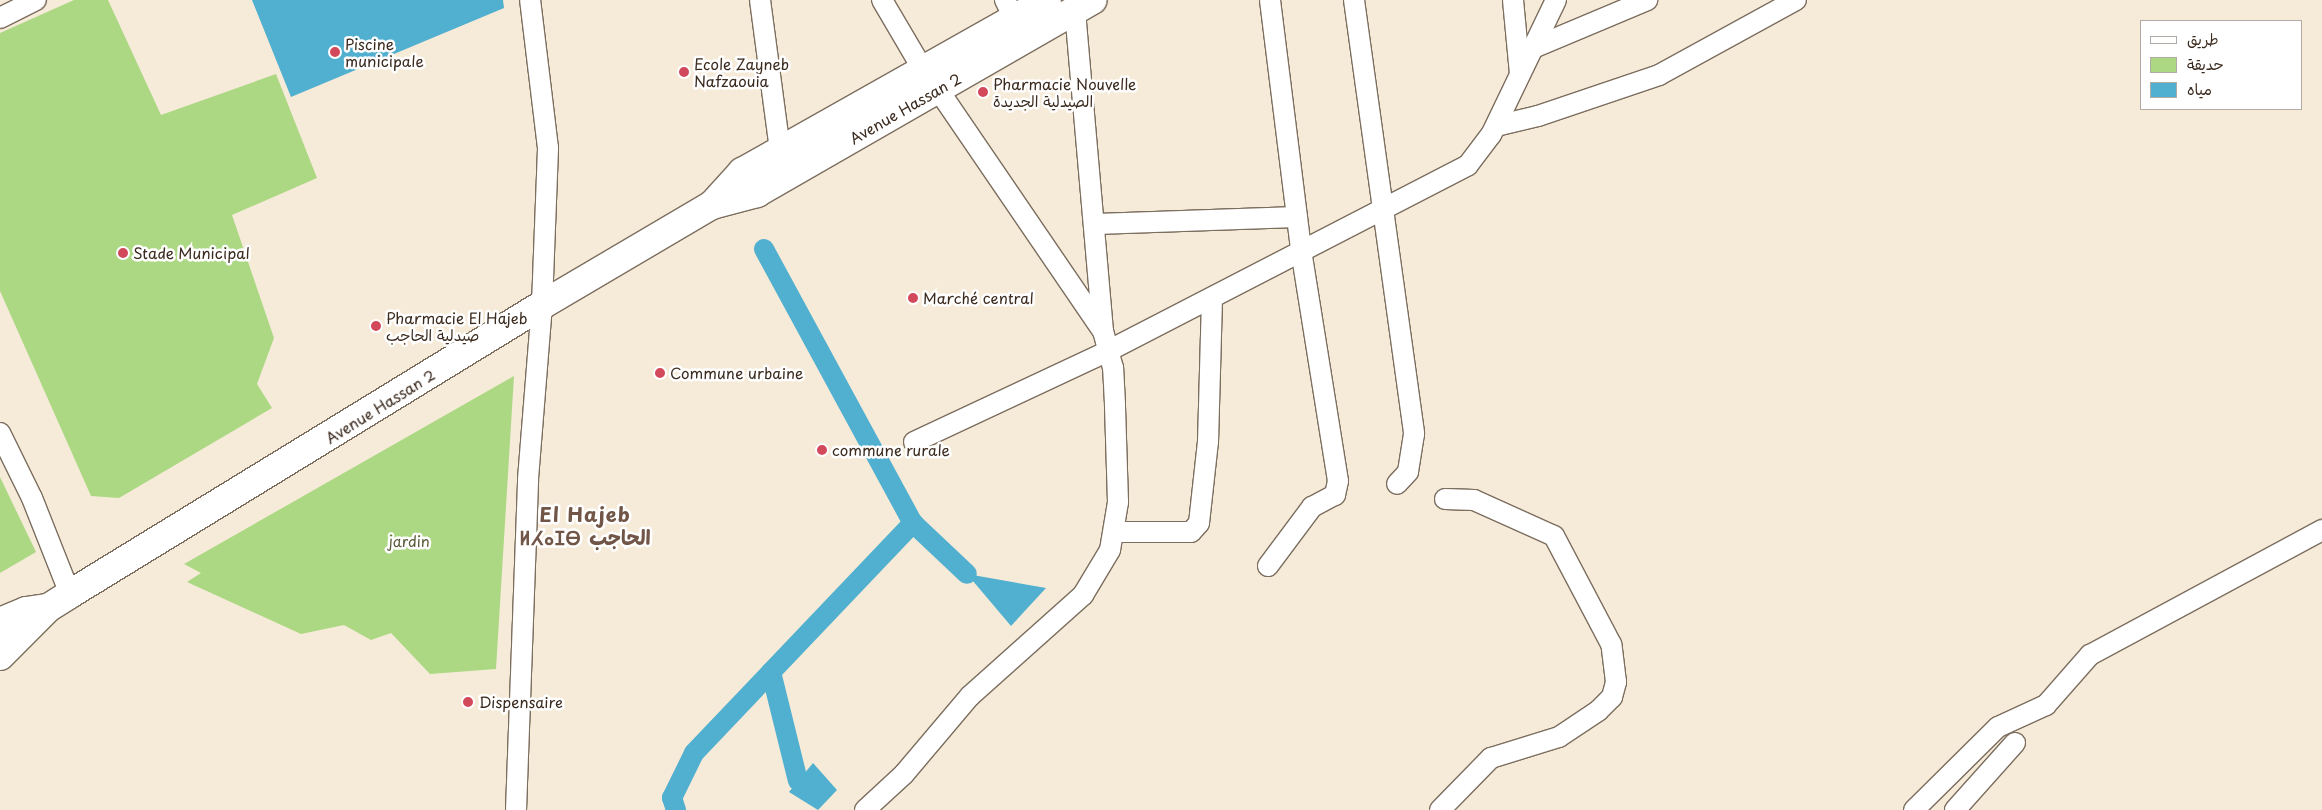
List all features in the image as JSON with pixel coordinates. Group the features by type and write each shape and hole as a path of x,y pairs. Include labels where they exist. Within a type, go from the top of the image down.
{"main road":[{"name":"Avenue Hassan 2","path":"59,601 542,306 712,205 757,193 929,78 1010,10 1047,0"},
{"name":"Avenue Hassan 2","path":"712,205 742,172 780,150 1084,5"},
{"path":"0,622 26,610 59,601"},
{"path":"0,656 59,601"}],"street":[{"path":"516,810 528,479 542,306 548,148 530,0"},
{"path":"760,0 780,150"},
{"path":"882,0 929,78 1103,331"},
{"path":"1268,566 1312,507 1332,498 1337,487 1301,249 1270,0"},
{"path":"1354,0 1414,434 1408,472 1398,484"},
{"path":"1513,0 1520,74"},
{"path":"914,442 1108,351 1212,298 1301,249 1468,165 1496,126 1556,0"},
{"path":"1533,48 1647,0"},
{"path":"1496,126 1538,116 1659,75 1796,0"},
{"path":"0,18 25,2"},
{"path":"865,810 904,774 970,696 1083,595 1104,564 1114,532 1117,455 1108,351 1103,331 1084,5"},
{"path":"1096,224 1297,217"},
{"path":"1114,532 1185,532 1199,523 1208,442 1212,298"},
{"path":"0,433 32,498 59,601"},
{"path":"1440,810 1491,758 1559,737 1598,711 1612,697 1616,682 1611,644 1554,536 1474,500 1446,499"},
{"path":"1914,810 1998,727 2046,705 2090,655 2322,530"},
{"path":"1954,810 2015,743"}],"green space":[{"name":"Stade Municipal","path":"74,0 108,0 161,115 276,74 317,178 232,215 274,338 257,384 272,408 119,498 91,496 0,291 0,33"},
{"name":"jardin","path":"514,376 496,669 430,674 391,633 371,640 344,625 301,634 187,582 201,573 184,564"},
{"path":"0,477 36,552 0,573"}],"water":[{"name":"Piscine municipale","path":"252,0 503,0 504,8 291,97"},
{"path":"967,574 1046,588 1011,626"},
{"path":"813,763 837,790 818,810 789,792"}],"waterway":[{"path":"764,249 913,523 967,574"},
{"path":"676,810 672,798 694,753 913,523"},
{"path":"771,672 798,781"}],"place":[{"name":"Piscine municipale","path":"335,52"},
{"name":"Ecole Zayneb Nafzaouia","path":"684,72"},
{"name":"Pharmacie Nouvelle الصيدلية الجديدة","path":"983,92"},
{"name":"Stade Municipal","path":"123,253"},
{"name":"Marché central","path":"913,298"},
{"name":"Pharmacie El Hajeb صيدلية الحاجب","path":"376,326"},
{"name":"Commune urbaine","path":"660,373"},
{"name":"commune rurale","path":"822,450"},
{"name":"Dispensaire","path":"468,702"}],"district":[{"name":"El Hajeb ⵍⵃⴰⵊⴱ الحاجب","path":"585,526"}]}
